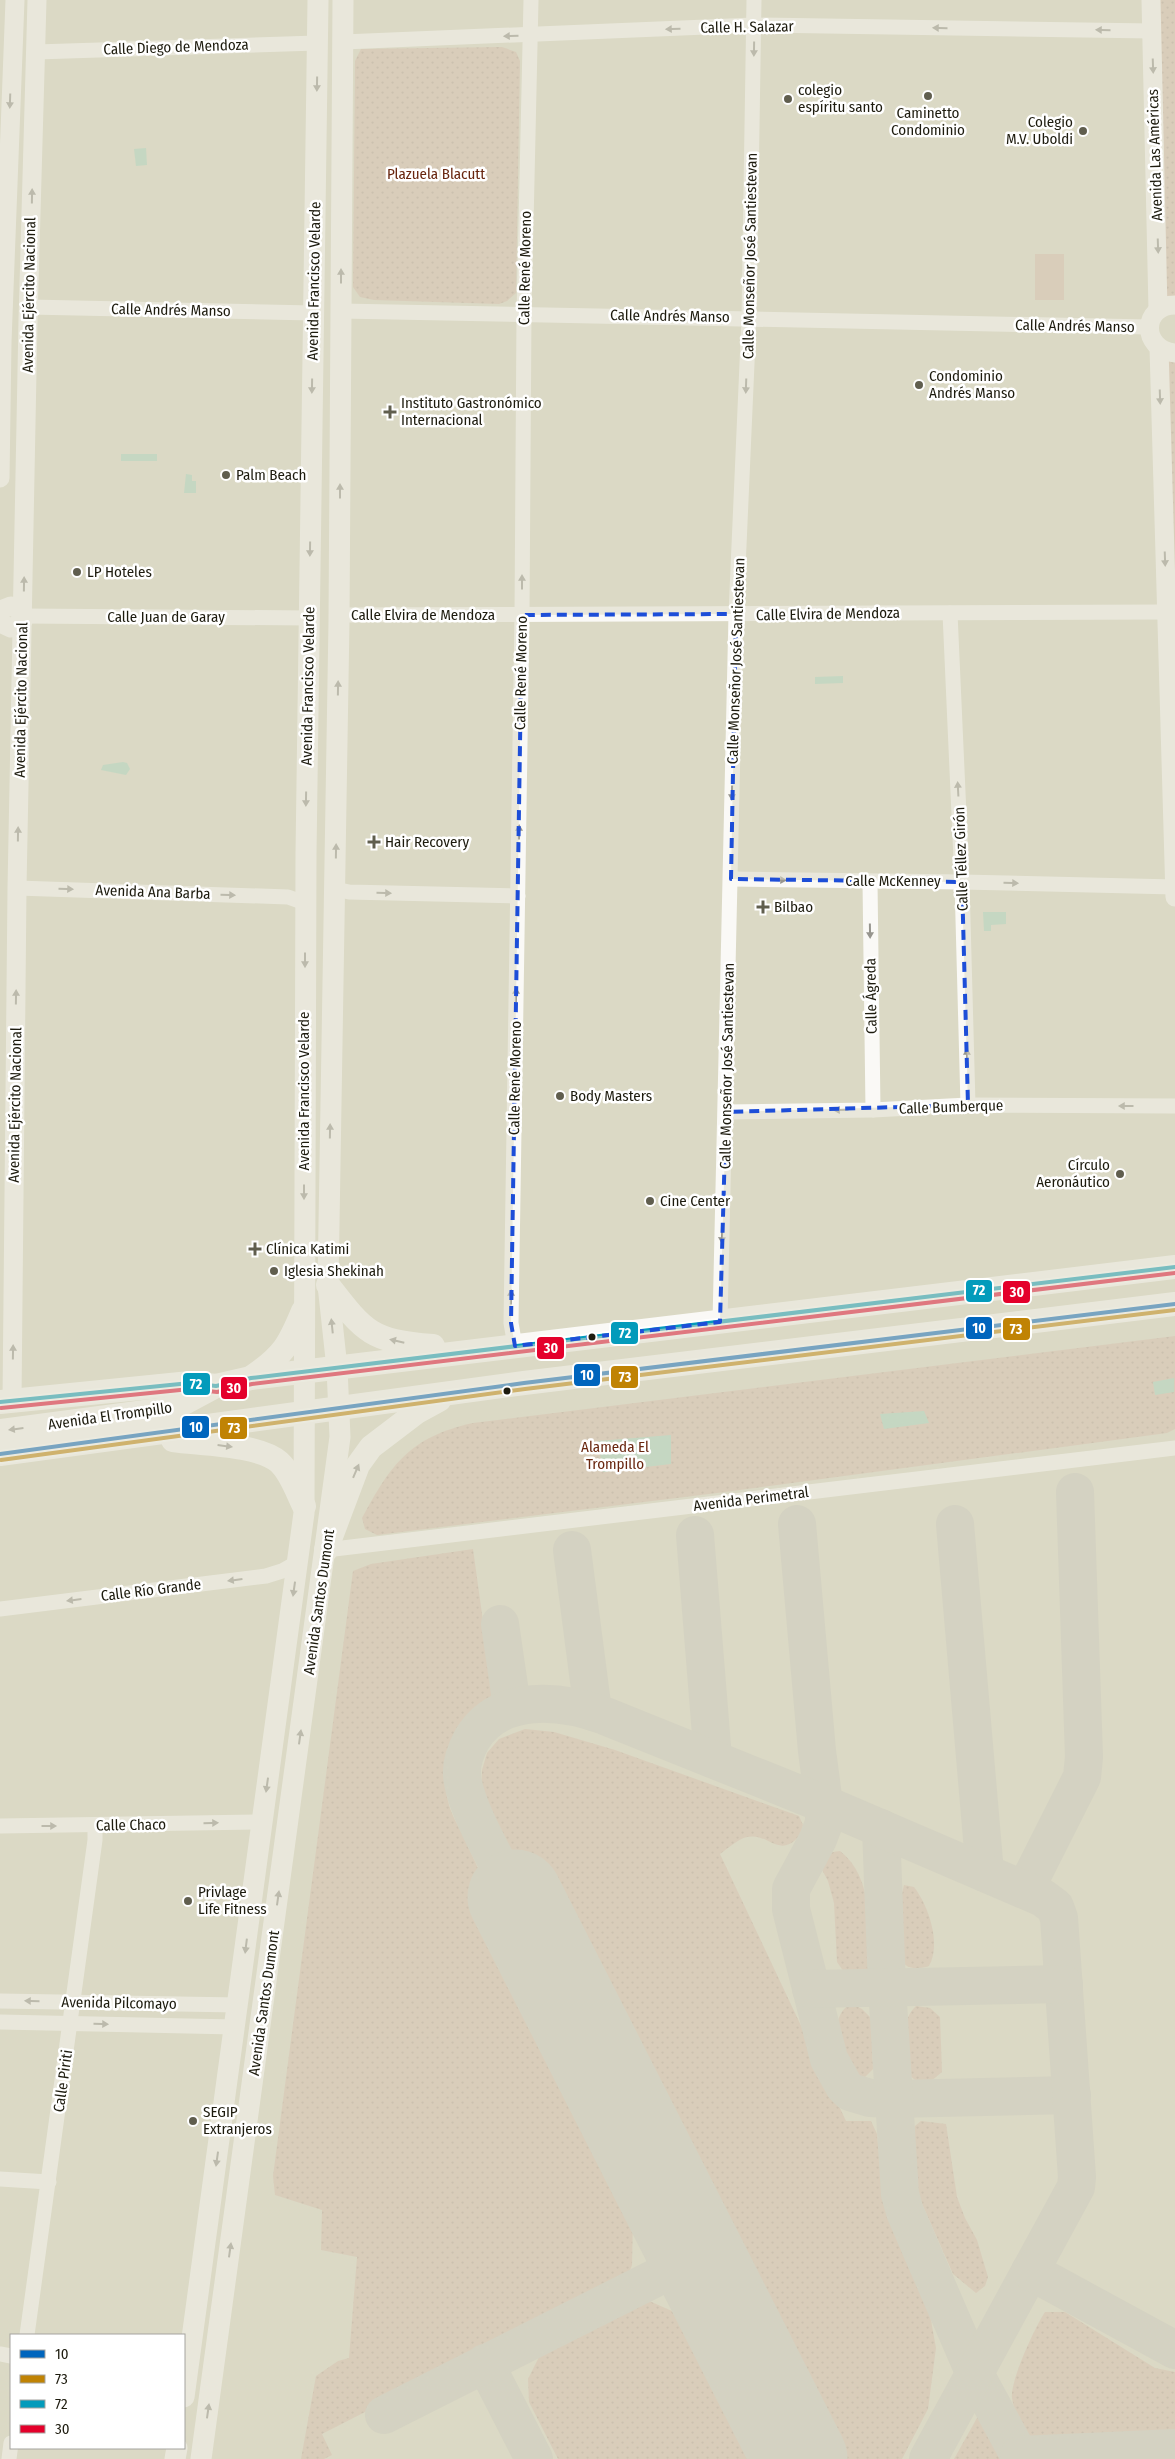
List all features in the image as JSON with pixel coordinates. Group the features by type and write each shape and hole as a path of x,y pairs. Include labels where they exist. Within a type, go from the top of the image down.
{"main road":[{"name":"Avenida Francisco Velarde","path":"305,1372 303,1311 305,907 318,0"},
{"name":"Avenida Francisco Velarde","path":"337,1368 328,1285 333,948 336,889 343,0"},
{"path":"317,43 330,54 336,53 343,41"},
{"path":"313,313 322,326 328,327 338,322 341,312"},
{"path":"309,619 317,632 322,634 332,630 339,616"},
{"path":"306,854 313,874 318,880 336,889"},
{"path":"305,907 324,914 327,920 329,942 333,948"},
{"name":"Avenida El Trompillo","path":"0,1431 175,1408 216,1386 251,1378 1175,1267"},
{"path":"328,1285 354,1318 373,1334 396,1342 480,1350"},
{"name":"Avenida El Trompillo","path":"0,1454 452,1393 1175,1304"},
{"path":"251,1378 273,1363 283,1352 291,1340 303,1311"},
{"name":"Avenida Santos Dumont","path":"201,2459 326,1550 340,1437 337,1368"},
{"name":"Avenida Santos Dumont","path":"185,2390 298,1562 304,1506 305,1372"},
{"name":"Avenida El Trompillo","path":"6,1401 190,1383 216,1386"},
{"path":"326,1550 358,1465 371,1447 417,1412 452,1393"},
{"path":"142,1436 235,1448 267,1455 281,1464 304,1506"}],"street":[{"name":"Avenida Ejército Nacional","path":"0,478 3,309 14,0"},
{"name":"Avenida Ejército Nacional","path":"6,1401 8,888 23,616 28,309 37,0"},
{"name":"Calle René Moreno","path":"515,1346 510,1323 522,615 524,314 531,0"},
{"name":"Calle Monseñor José Santiestevan","path":"720,1322 736,614 749,318 754,0"},
{"name":"Avenida Las Américas","path":"1150,0 1167,308"},
{"name":"Calle H. Salazar","path":"343,41 754,25 1152,31"},
{"path":"12,61 23,66 36,51 24,34 13,38"},
{"name":"Calle Diego de Mendoza","path":"36,51 317,43"},
{"path":"3,309 16,297 28,309"},
{"path":"1167,308 1151,321 1149,327 1150,335 1167,350 1167,612 1174,785 1175,897"},
{"name":"Calle Andrés Manso","path":"28,309 313,313"},
{"name":"Calle Andrés Manso","path":"341,312 749,318 1149,327"},
{"path":"0,610 11,606 23,616 11,628 0,623"},
{"name":"Calle Téllez Girón","path":"950,612 962,882 968,1105"},
{"name":"Calle Elvira de Mendoza","path":"339,616 1167,612"},
{"name":"Calle Juan de Garay","path":"23,616 309,619"},
{"name":"Calle McKenney","path":"731,879 1174,887"},
{"name":"Calle Ágreda","path":"870,882 873,1110"},
{"name":"Avenida Ana Barba","path":"8,888 288,897 305,907"},
{"path":"336,889 349,892 518,896"},
{"name":"Calle Bumberque","path":"726,1112 873,1110 968,1105 1175,1106"},
{"name":"Avenida Perimetral","path":"326,1550 1175,1448"},
{"name":"Calle Río Grande","path":"0,1609 266,1576 282,1572 298,1562"},
{"name":"Calle Chaco","path":"0,1826 262,1822"},
{"name":"Calle Piriti","path":"27,2334 71,2023 95,1840 95,1826"},
{"name":"Avenida Pilcomayo","path":"0,2001 238,2006"},
{"name":"Avenida Pilcomayo","path":"0,2022 235,2026"},
{"path":"0,2179 49,2182"}],"highlighted area":[{"path":"736,614 731,879 962,882 968,1105 726,1112 720,1322 515,1346 511,1323 522,615"}],"green space":[{"path":"1154,0 1175,0 1175,299 1164,301"},
{"name":"Plazuela Blacutt","path":"502,47 516,52 520,61 516,293 507,301 499,304 374,300 360,297 353,287 355,61 361,49"},
{"path":"1035,254 1064,254 1064,300 1035,300"},
{"path":"1164,354 1175,357 1175,722"},
{"name":"Alameda El Trompillo","path":"1175,1336 1175,1429 1167,1433 717,1493 377,1535 365,1529 362,1518 383,1482 405,1455 433,1436 473,1423"},
{"path":"473,1549 491,1679 500,1693 472,1713 454,1740 445,1770 449,1805 493,1900 474,1910 633,2217 632,2265 627,2278 322,2434 332,2455 324,2459 301,2459 316,2376 338,2361 349,2358 357,2257 321,2250 322,2210 275,2195 273,2176 353,1571 371,1564"},
{"path":"525,1729 554,1732 615,1750 799,1816 803,1825 801,1834 793,1842 780,1845 762,1838 747,1837 736,1842 720,1854 846,2121 871,2121 877,2134 884,2205 889,2221 928,2304 936,2348 928,2409 902,2459 838,2459 548,1871 526,1883 481,1791 482,1770 487,1753 499,1739"},
{"path":"840,1851 851,1862 859,1875 868,1906 871,1969 855,1977 846,1975 837,1962 834,1903 828,1881 820,1866 827,1855"},
{"path":"904,1885 914,1887 924,1904 932,1925 934,1947 933,1957 929,1966 914,1968 904,1963 898,1953 896,1940 897,1925"},
{"path":"852,2004 862,2009 871,2018 873,2069 865,2077 850,2075 838,2054 837,2025 842,2012"},
{"path":"916,2006 930,2008 940,2017 942,2072 930,2082 918,2082 913,2078 905,2067 902,2058 904,2029 911,2012"},
{"path":"921,2121 946,2124 957,2197 965,2218 977,2240 988,2277 985,2286 976,2293 953,2274 919,2197 911,2137 915,2126"},
{"path":"647,2300 681,2315 755,2459 558,2459 529,2402 528,2379 539,2357"},
{"path":"1045,2312 1065,2312 1155,2368 1175,2372 1175,2438 1039,2442 1023,2435 1013,2403 1012,2390 1024,2354"},
{"path":"982,2409 1007,2459 954,2459"}],"shaded area":[{"path":"146,148 147,165 136,166 134,149"},
{"path":"121,454 157,454 157,461 121,461"},
{"path":"186,474 192,475 192,481 196,481 196,493 184,493"},
{"path":"843,676 843,683 815,684 815,677"},
{"path":"127,763 130,769 126,775 101,770 103,765"},
{"path":"983,912 1006,912 1006,924 991,925 991,931 984,931"},
{"path":"1174,1378 1174,1392 1155,1395 1153,1382"},
{"path":"924,1411 929,1423 884,1429 880,1414"},
{"path":"671,1435 671,1464 603,1472 598,1441"}],"taxiway":[{"path":"1025,1890 1082,1777 1084,1757 1075,1492"},
{"path":"797,1524 817,1751 824,1804 824,1823 818,1839 791,1889 791,1909 829,2059 844,2086 850,2092 870,2098 1072,2095"},
{"path":"955,1524 985,1873"},
{"path":"695,1535 713,1759"},
{"path":"572,1550 593,1712"},
{"path":"500,1624 512,1707"},
{"path":"515,1897 469,1803 462,1775 463,1761 472,1739 484,1724 498,1714 515,1707 532,1704 551,1704 570,1706 605,1716 824,1804 1043,1898 1055,1907 1059,1918 1077,2177 1076,2187 928,2459"},
{"path":"881,1828 887,1987 900,2194 905,2212 974,2372 1021,2459"},
{"path":"811,1989 1064,1984"},
{"path":"384,2415 697,2257"},
{"path":"1030,2271 1175,2350"},
{"path":"485,2363 534,2459"},
{"path":"1019,2455 1175,2448"}],"runway":[{"path":"515,1897 800,2459"}],"transit line":[{"name":"72","path":"0,1402 190,1383 216,1386 251,1378 1175,1267"},
{"name":"30","path":"1,1408 190,1389 217,1392 252,1384 1175,1273"},
{"name":"10","path":"0,1454 524,1383 1175,1304"},
{"name":"73","path":"1,1460 525,1389 1175,1310"}],"place":[{"name":"Caminetto Condominio","path":"928,96"},
{"name":"colegio espíritu santo","path":"788,99"},
{"name":"Colegio M.V. Uboldi","path":"1083,131"},
{"name":"Condominio Andrés Manso","path":"919,385"},
{"name":"Instituto Gastronómico Internacional","path":"390,412"},
{"name":"Palm Beach","path":"226,475"},
{"name":"LP Hoteles","path":"77,572"},
{"name":"Hair Recovery","path":"374,842"},
{"name":"Bilbao","path":"763,907"},
{"name":"Body Masters","path":"560,1096"},
{"name":"Círculo Aeronáutico","path":"1120,1174"},
{"name":"Cine Center","path":"650,1201"},
{"name":"Clínica Katimi","path":"255,1249"},
{"name":"Iglesia Shekinah","path":"274,1271"},
{"name":"Privlage Life Fitness","path":"188,1901"},
{"name":"SEGIP Extranjeros","path":"193,2121"}]}
